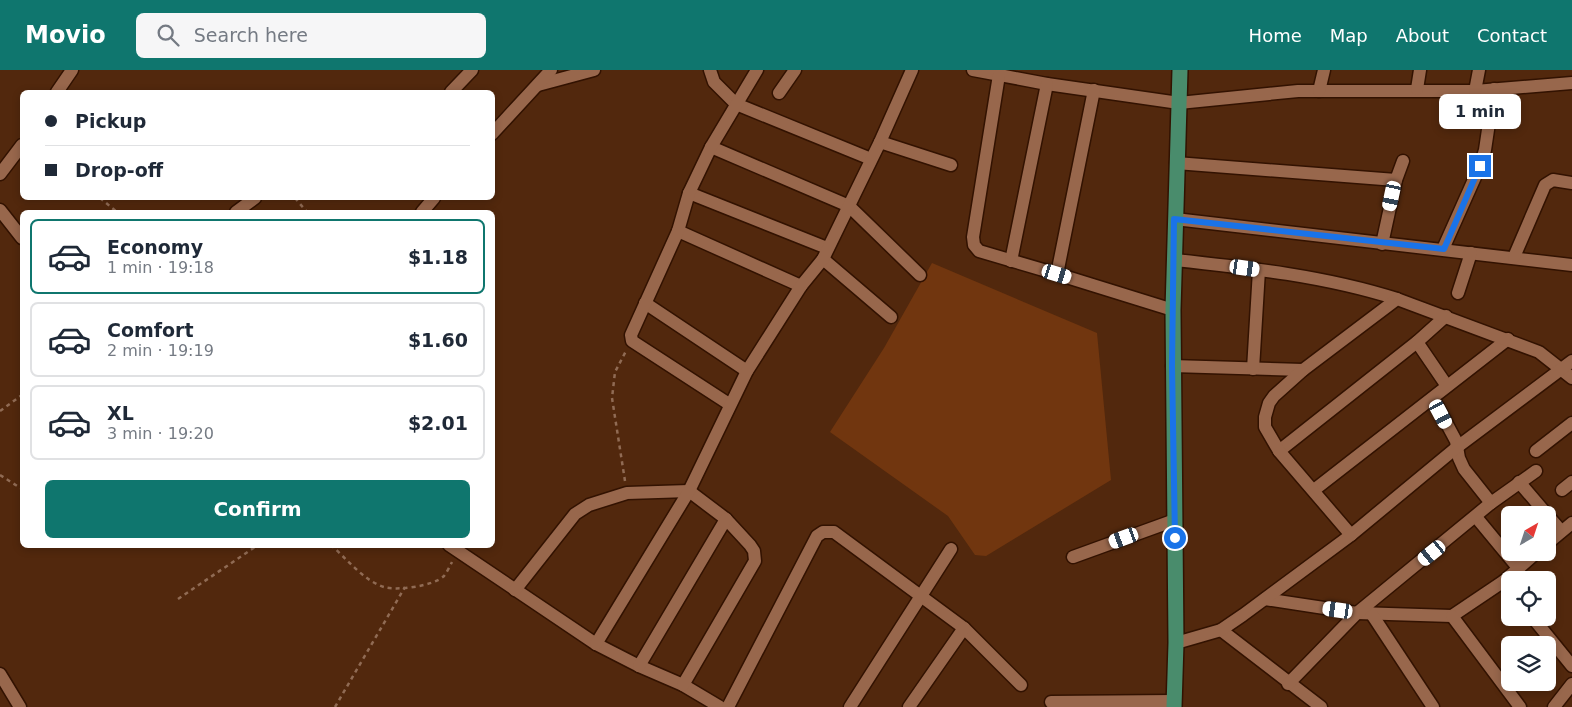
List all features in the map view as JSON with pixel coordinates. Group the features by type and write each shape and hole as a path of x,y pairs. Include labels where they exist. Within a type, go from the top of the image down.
{"main road":[{"path":"1174,704 1176,643 1172,310 1180,70"}],"street":[{"path":"59,90 72,70"},
{"path":"453,90 472,70"},
{"path":"495,131 551,70"},
{"path":"538,85 594,70"},
{"path":"710,70 714,82 736,104 871,159"},
{"path":"729,404 632,341 631,335 678,231 689,193 711,147 757,70"},
{"path":"779,94 794,70"},
{"path":"596,644 689,491 729,404 747,371 801,286 825,253 880,142 912,70"},
{"path":"973,70 1047,84 1179,103 1298,91 1417,89 1475,91 1572,83"},
{"path":"1319,90 1324,70"},
{"path":"1417,89 1420,70"},
{"path":"1475,91 1480,70"},
{"path":"999,75 973,237 974,245 979,251 1172,310"},
{"path":"1011,261 1047,84"},
{"path":"1444,249 1480,166 1485,150 1494,89"},
{"path":"1057,274 1094,90"},
{"path":"880,142 951,165"},
{"path":"711,147 849,206 920,275"},
{"path":"0,174 20,148"},
{"path":"1382,244 1396,180 1403,161"},
{"path":"1176,163 1396,180"},
{"path":"1514,257 1545,185 1553,180 1572,183"},
{"path":"689,193 825,253 891,317"},
{"path":"239,210 252,200"},
{"path":"424,210 432,200"},
{"path":"0,210 20,235"},
{"path":"1174,219 1572,265"},
{"path":"678,231 801,286"},
{"path":"1458,293 1471,253"},
{"path":"1175,260 1259,270 1353,285 1446,316 1539,352 1567,365 1572,378"},
{"path":"1253,369 1259,270"},
{"path":"1351,535 1280,451 1265,427 1267,408 1274,396 1303,370 1397,299"},
{"path":"645,303 747,371"},
{"path":"1280,451 1417,342 1446,316"},
{"path":"1314,490 1508,339"},
{"path":"1417,342 1447,386"},
{"path":"1176,643 1221,630 1265,599 1351,535 1456,448 1567,365"},
{"path":"1172,366 1303,370"},
{"path":"1433,398 1456,441 1456,448 1464,469 1491,504"},
{"path":"1536,451 1572,423"},
{"path":"1288,684 1357,613 1491,504 1536,471"},
{"path":"1519,482 1561,531"},
{"path":"515,590 576,514 590,505 627,493 689,491 726,519 750,545 754,551 755,561 683,685"},
{"path":"1476,516 1519,569 1527,561"},
{"path":"639,666 726,519"},
{"path":"1073,557 1175,520"},
{"path":"1556,536 1572,523"},
{"path":"728,707 817,536 823,532 834,532 922,594 964,628 1021,686"},
{"path":"453,549 596,644 639,666 683,685 720,707"},
{"path":"850,707 951,549"},
{"path":"1265,599 1357,613 1452,616 1501,588"},
{"path":"1371,613 1433,707"},
{"path":"1452,616 1520,707"},
{"path":"1540,626 1572,666"},
{"path":"909,707 964,628"},
{"path":"1221,630 1288,684 1321,707"},
{"path":"0,674 20,707"},
{"path":"1554,707 1572,684"},
{"path":"1051,702 1174,704"}],"path":[{"path":"102,200 115,210"},
{"path":"297,200 305,210"},
{"path":"627,493 612,398 614,372 632,341"},
{"path":"0,411 20,396"},
{"path":"0,475 20,488"},
{"path":"178,599 254,548"},
{"path":"334,548 368,577 384,587 423,585 444,577 453,549"},
{"path":"335,707 405,587"}],"shaded area":[{"path":"932,263 1097,333 1111,480 986,556 975,555 948,516 830,432 884,348"}],"route":[{"path":"1175,538 1172,366 1172,310 1175,260 1174,219 1382,244 1444,249 1480,166"}]}
